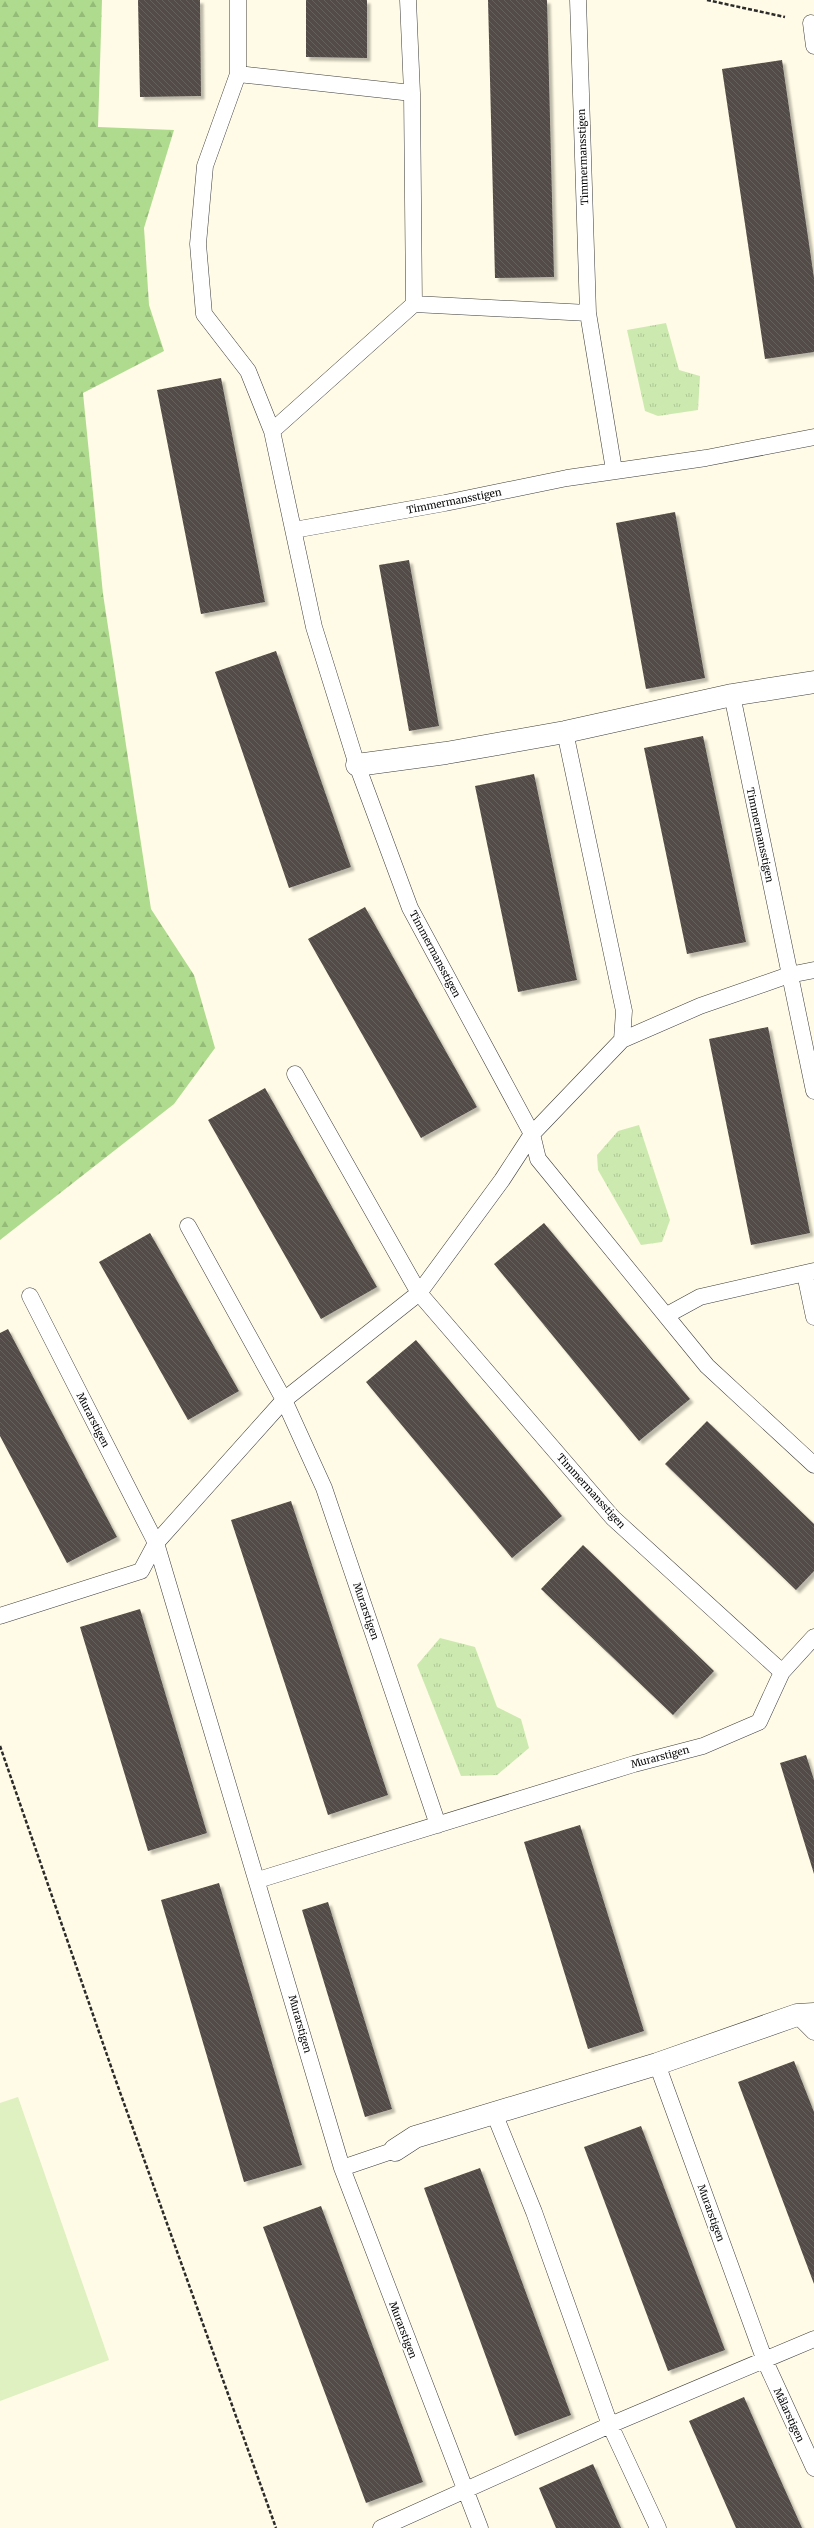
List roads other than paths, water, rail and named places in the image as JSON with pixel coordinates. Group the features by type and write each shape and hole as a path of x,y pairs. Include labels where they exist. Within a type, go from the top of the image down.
{"street":[{"path":"357,765 446,753 565,732 732,695 814,682"},
{"path":"395,2150 415,2137 657,2064 806,2015"}],"lane":[{"name":"Timmermansstigen","path":"238,0 238,74 205,166 198,244 204,314 248,372 272,431 314,627 357,765 410,908 532,1134 538,1159 708,1366 814,1465"},
{"path":"408,0 412,93 414,304"},
{"name":"Timmermansstigen","path":"578,0 588,313 614,470"},
{"path":"811,23 814,46"},
{"path":"238,74 412,93"},
{"path":"272,431 414,304 588,313"},
{"name":"Timmermansstigen","path":"294,530 614,470 706,458 814,437"},
{"name":"Timmermansstigen","path":"732,695 814,1091"},
{"path":"565,732 624,1011 622,1040"},
{"path":"0,1616 141,1572 156,1543 284,1400 419,1293 502,1180 532,1134 622,1040 700,1006 789,975 814,970"},
{"name":"Timmermansstigen","path":"295,1074 419,1293 613,1518 782,1672"},
{"name":"Murarstigen","path":"188,1226 284,1400 324,1488 438,1825"},
{"path":"667,1315 700,1297 810,1272 814,1317"},
{"name":"Murarstigen","path":"30,1296 156,1543 258,1880 342,2168 464,2492"},
{"path":"782,1672 814,1637"},
{"name":"Murarstigen","path":"258,1880 634,1764 703,1746 759,1722 782,1672"},
{"path":"806,2015 814,2032"},
{"name":"Murarstigen","path":"657,2064 765,2361"},
{"path":"494,2113 534,2212 610,2425 658,2528"},
{"path":"342,2168 395,2150"},
{"path":"381,2528 464,2492 610,2425 765,2361 814,2339"},
{"name":"Målarstigen","path":"765,2361 814,2468"},
{"path":"464,2492 480,2528"}]}
